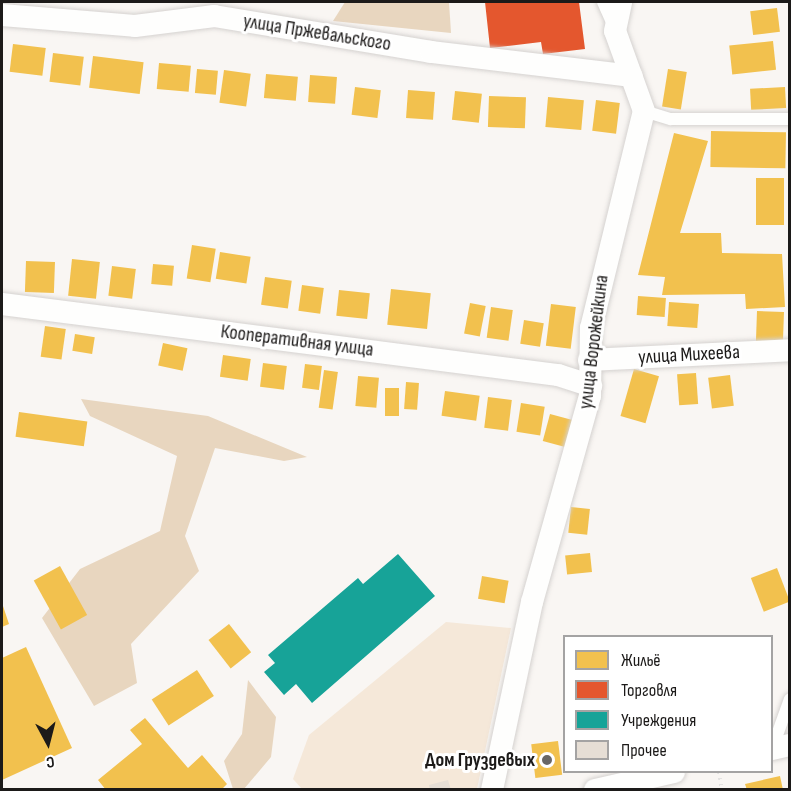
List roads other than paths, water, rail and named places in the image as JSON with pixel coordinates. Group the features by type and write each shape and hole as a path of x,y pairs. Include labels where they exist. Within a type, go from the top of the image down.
{"street":[{"path":"621,2 615,31 644,111"},
{"name":"улица Пржевальского","path":"2,15 135,26 214,16 431,52 632,76"},
{"name":"улица Ворожейкина","path":"492,789 532,602 591,386 589,360 602,271 644,111"},
{"name":"Кооперативная улица","path":"2,304 558,375 591,386"},
{"name":"улица Михеева","path":"589,360 789,350"},
{"path":"594,789 665,773"}],"lane":[{"path":"603,2 615,31"},
{"path":"644,111 671,119 789,118"},
{"path":"778,748 789,699"}],"place":[{"name":"Дом Груздевых","path":"547,760"}]}
